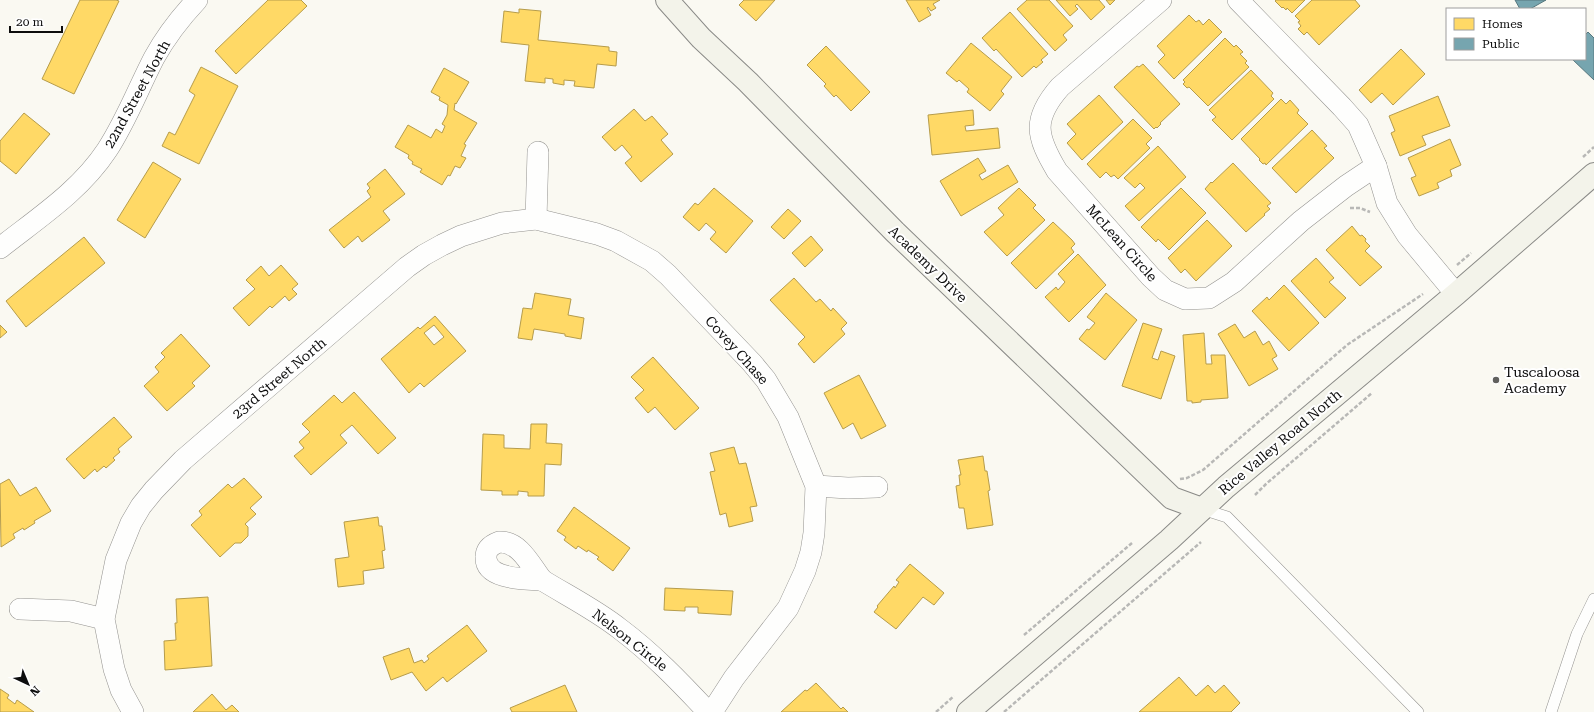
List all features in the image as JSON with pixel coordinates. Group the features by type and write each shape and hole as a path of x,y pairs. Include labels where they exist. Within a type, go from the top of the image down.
{"street":[{"name":"22nd Street North","path":"0,248 65,198 94,167 117,133 154,57 178,22 197,0"},
{"name":"Academy Drive","path":"666,0 701,38 748,82 895,232 1172,498 1202,509"},
{"name":"McLean Circle","path":"1160,0 1060,87 1048,101 1041,117 1040,134 1045,152 1057,171 1151,277 1166,290 1185,299 1209,298 1234,282 1302,221 1340,190 1376,166"},
{"path":"1238,0 1358,125 1376,166 1387,203 1407,235 1456,294"},
{"path":"536,219 538,152"},
{"name":"Rice Valley Road North","path":"970,706 1168,540 1226,486 1456,294 1594,174"},
{"name":"Covey Chase","path":"536,219 577,228 616,241 652,261 668,275 752,363 766,380 788,417 816,486 814,533 811,552 798,590 788,608 734,678 712,712"},
{"name":"23rd Street North","path":"104,619 116,560 131,523 141,506 154,490 183,460 407,267 424,255 461,236 502,223 536,219"},
{"path":"816,486 848,488 876,487"},
{"name":"Nelson Circle","path":"542,580 619,628 667,669 708,712"},
{"path":"20,609 72,612 104,619 114,669 121,690 133,712"}],"lane":[{"path":"1202,509 1227,517 1418,712"},
{"path":"1551,712 1577,634 1594,599"}],"path":[{"path":"1343,210 1360,208 1367,210 1373,215"},
{"path":"1004,712 1202,542"},
{"path":"1019,640 1132,543"},
{"path":"936,712 970,706"}],"building: Homes":[{"path":"80,0 119,1 74,94 42,79"},
{"path":"268,0 301,0 307,6 236,74 215,51"},
{"path":"744,0 775,0 756,21 739,5"},
{"path":"906,0 940,0 933,4 936,8 931,11 928,7 927,8 931,15 919,22"},
{"path":"1027,0 1049,0 1073,26 1063,35 1067,40 1055,51 1017,9"},
{"path":"1056,0 1099,0 1105,7 1091,20 1077,4 1075,6 1078,9 1070,16"},
{"path":"1106,0 1115,0 1110,5"},
{"path":"1305,0 1292,13 1287,8 1286,10 1283,7 1282,8 1275,1"},
{"path":"1312,0 1355,0 1360,6 1319,45 1307,32 1304,35 1298,29 1301,26 1298,22 1300,21 1295,16"},
{"path":"519,9 541,11 538,40 609,47 609,51 617,52 616,66 597,64 594,88 574,86 575,81 564,80 564,85 553,83 553,79 545,78 545,83 525,81 529,45 501,42 504,11 519,13"},
{"path":"1010,12 1048,54 1041,60 1043,62 1036,68 1034,66 1022,77 996,49 994,51 982,38"},
{"path":"1189,15 1196,22 1199,20 1203,25 1209,19 1222,32 1174,79 1158,62 1165,55 1157,46"},
{"path":"1225,38 1234,47 1236,45 1243,52 1240,54 1247,61 1245,63 1249,67 1208,106 1189,87 1187,88 1183,84 1185,82 1183,80"},
{"path":"971,43 1012,77 1001,91 1004,94 990,111 967,92 969,89 959,80 957,82 946,73"},
{"path":"826,46 870,92 851,111 836,95 834,97 824,86 826,84 807,65"},
{"path":"1401,49 1425,74 1393,105 1382,93 1371,103 1359,90"},
{"path":"1143,64 1180,104 1160,123 1161,124 1157,128 1156,127 1154,129 1114,87 1137,66 1139,67"},
{"path":"201,67 238,86 199,164 162,146 169,132 175,135 195,95 189,91"},
{"path":"444,68 469,82 456,104 455,103 454,110 477,123 464,144 466,145 461,156 466,158 460,168 455,166 450,176 448,175 442,185 420,172 422,169 412,164 413,162 408,158 409,155 395,147 408,125 431,138 436,129 442,133 445,126 442,124 447,115 448,105 439,100 440,97 431,92"},
{"path":"1251,70 1273,93 1271,96 1274,99 1232,140 1212,120 1216,117 1209,110"},
{"path":"1099,95 1123,122 1082,160 1067,143 1076,134 1067,124"},
{"path":"1438,96 1450,126 1422,136 1426,145 1400,156 1391,133 1395,131 1389,116"},
{"path":"1281,99 1286,104 1290,100 1299,110 1297,113 1308,124 1266,165 1259,160 1260,159 1241,139"},
{"path":"634,109 645,121 652,116 668,134 661,140 673,154 641,182 625,163 632,157 622,145 615,151 602,137"},
{"path":"973,110 974,125 965,126 966,131 998,128 1000,148 932,155 928,115"},
{"path":"24,113 50,134 16,174 0,161 0,141"},
{"path":"1133,119 1152,138 1146,144 1150,148 1118,179 1114,175 1111,177 1106,172 1100,178 1087,164"},
{"path":"1312,130 1327,146 1324,148 1334,158 1296,193 1272,168"},
{"path":"1450,139 1461,165 1450,170 1452,176 1437,183 1439,188 1419,196 1411,178 1416,176 1408,158"},
{"path":"1158,146 1186,177 1139,221 1125,206 1145,188 1140,183 1135,188 1124,178"},
{"path":"978,158 986,171 979,175 982,180 1008,165 1018,182 961,216 940,181"},
{"path":"153,162 181,179 145,238 117,220"},
{"path":"1233,163 1271,203 1267,206 1270,209 1264,214 1265,215 1246,232 1205,189"},
{"path":"385,169 405,194 383,211 390,220 362,242 358,236 344,248 329,230 371,197 367,191 370,188 367,184"},
{"path":"714,188 753,221 726,253 710,239 716,232 706,223 699,231 683,217 695,203 698,205"},
{"path":"1019,188 1036,205 1033,208 1045,220 1007,256 984,232 1004,215 998,208"},
{"path":"1181,188 1206,213 1169,250 1158,239 1156,242 1141,227"},
{"path":"788,209 801,221 784,239 771,227"},
{"path":"1207,220 1232,246 1196,281 1185,269 1181,273 1168,258"},
{"path":"1053,222 1075,244 1071,248 1074,252 1036,289 1011,263"},
{"path":"1352,226 1360,236 1362,235 1366,239 1365,241 1370,246 1365,251 1382,267 1360,286 1326,250"},
{"path":"811,236 823,250 805,267 792,253"},
{"path":"84,237 105,263 26,327 6,301"},
{"path":"1078,254 1106,285 1069,322 1045,297 1056,287 1058,290 1065,282 1058,274"},
{"path":"1316,258 1334,278 1329,282 1346,298 1325,318 1291,281"},
{"path":"281,265 298,284 292,289 297,294 289,301 285,296 272,308 270,306 249,326 233,308 255,289 246,280 261,266 269,276"},
{"path":"794,278 816,302 820,299 831,311 833,308 847,323 841,329 845,334 814,363 798,344 805,337 770,300"},
{"path":"1284,285 1319,323 1289,351 1252,311 1267,297 1269,300"},
{"path":"535,293 571,299 568,315 584,318 581,339 565,336 565,334 534,329 532,340 518,338 523,308 532,309"},
{"path":"1106,293 1137,320 1105,360 1079,339 1087,329 1089,330 1095,323 1087,317"},
{"path":"435,316 466,351 424,387 420,383 409,393 381,359 418,327 420,329","holes":["434,325 444,337 434,345 424,333"]},
{"path":"1143,323 1162,329 1152,358 1158,360 1161,351 1175,356 1161,399 1122,386"},
{"path":"1235,324 1244,338 1255,331 1263,345 1269,341 1277,356 1272,359 1278,369 1249,386 1218,334"},
{"path":"0,325 7,332 0,338"},
{"path":"1204,333 1206,364 1212,364 1211,355 1225,355 1228,398 1201,400 1201,402 1192,403 1192,401 1187,401 1183,335"},
{"path":"181,334 210,366 192,383 195,386 167,411 144,386 159,372 155,367 165,357 161,353"},
{"path":"653,357 699,408 675,430 655,407 648,413 635,398 644,390 631,377"},
{"path":"859,375 886,426 861,439 853,423 843,429 824,393"},
{"path":"354,392 396,438 378,454 352,425 340,435 347,443 311,475 294,456 304,448 299,442 310,432 302,424 334,395 342,403"},
{"path":"114,417 132,437 118,449 120,452 113,458 115,460 106,468 104,466 97,472 95,469 84,479 66,459"},
{"path":"531,424 547,424 546,443 562,444 561,465 545,464 544,496 528,496 528,492 518,491 518,495 502,495 502,491 481,490 483,434 504,435 504,448 530,449"},
{"path":"734,447 739,464 746,463 757,506 750,507 753,521 729,527 726,513 720,515 710,472 715,471 710,453"},
{"path":"983,456 990,490 988,491 993,525 967,529 964,508 959,508 956,486 960,485 959,475 961,475 958,460"},
{"path":"244,478 262,497 250,508 256,514 245,524 248,527 248,536 241,543 235,543 220,557 191,525 202,515 199,511 228,484 232,488"},
{"path":"9,479 20,496 36,487 51,511 34,521 35,523 24,530 23,528 13,534 15,538 1,547 0,484"},
{"path":"574,507 630,548 613,571 597,559 599,557 588,550 587,552 578,546 576,549 564,540 566,537 557,531"},
{"path":"378,517 379,526 382,526 385,550 382,551 384,568 363,571 364,584 338,587 335,559 349,557 344,522"},
{"path":"910,564 944,593 934,605 923,597 896,629 874,612 878,607 877,606 894,586 895,588 899,582 896,580"},
{"path":"665,588 733,591 731,615 698,613 698,607 685,607 685,611 664,610"},
{"path":"208,597 212,666 165,670 164,641 176,640 176,599"},
{"path":"467,625 487,651 447,682 443,677 426,691 412,672 391,680 383,657 409,648 414,663 422,660 424,663 429,659 427,656"},
{"path":"1179,677 1196,696 1208,685 1215,693 1224,685 1240,703 1231,712 1139,712"},
{"path":"816,683 841,709 843,707 848,712 781,712 805,690 807,691"},
{"path":"565,685 577,712 512,712 510,708"},
{"path":"0,689 9,695 7,698 15,704 17,700 34,712 0,712"},
{"path":"212,694 226,710 232,705 239,712 193,712"}],"building: Public":[{"path":"1515,0 1546,0 1532,8 1519,8"},
{"path":"1588,32 1594,38 1594,80 1573,60 1586,60 1586,34"}],"place":[{"name":"Tuscaloosa Academy","path":"1496,380"}]}
